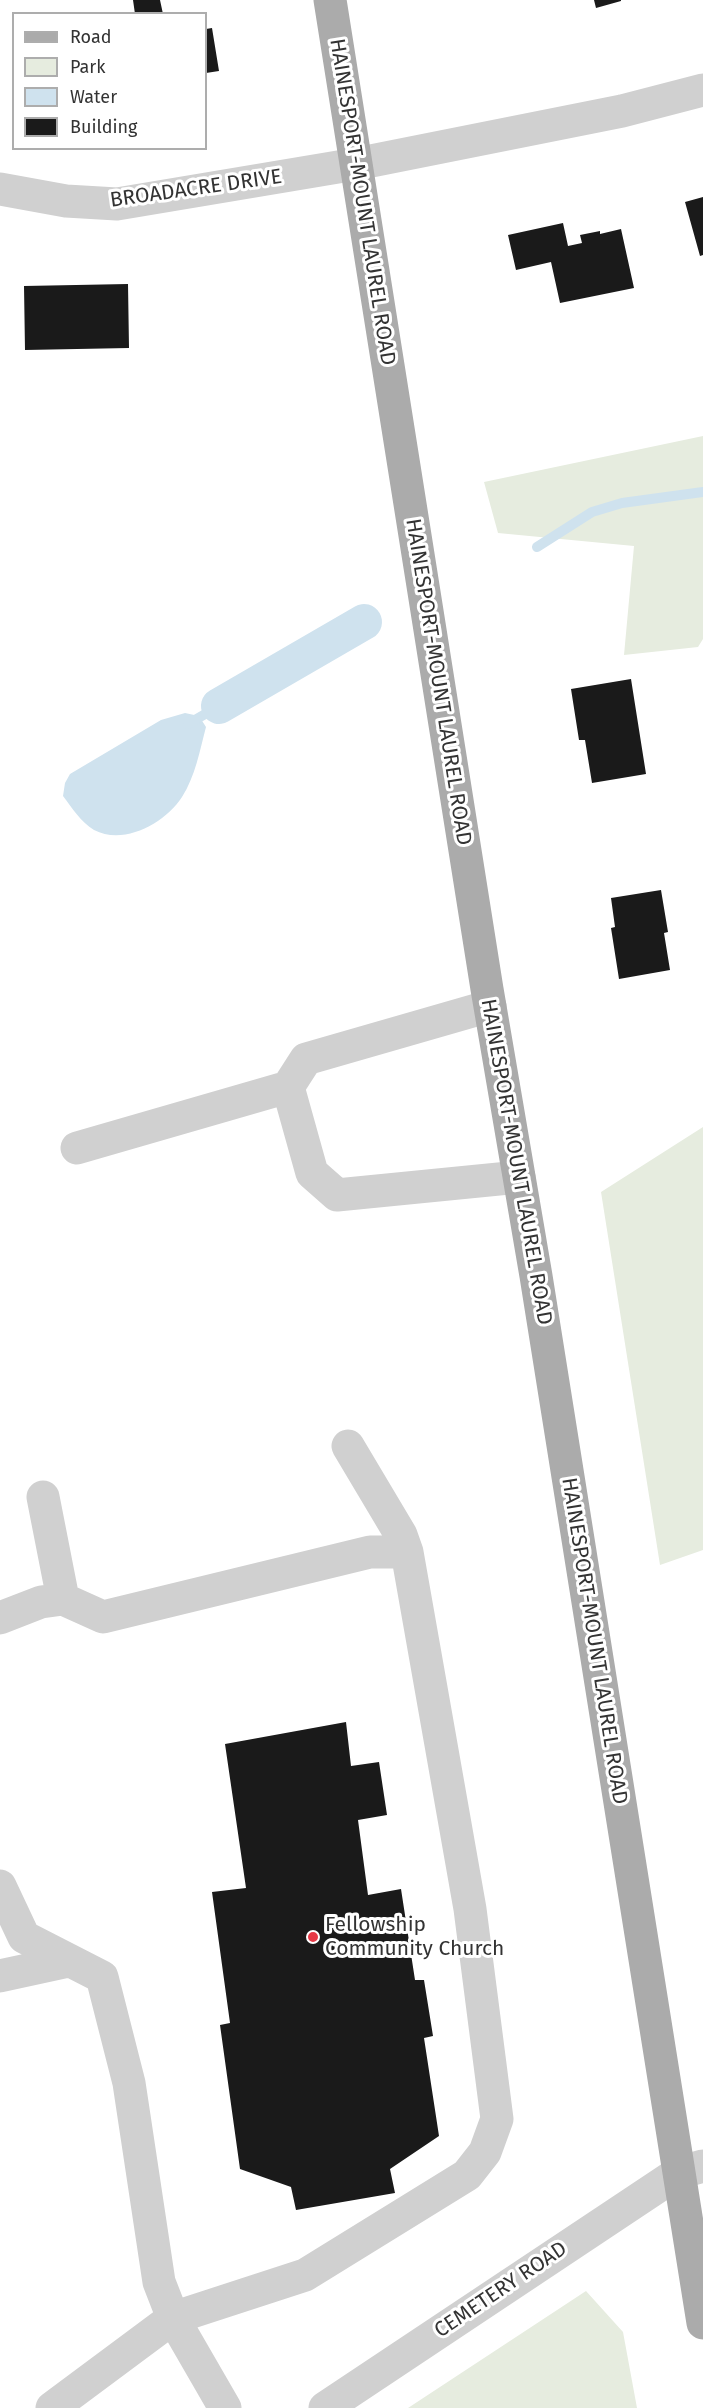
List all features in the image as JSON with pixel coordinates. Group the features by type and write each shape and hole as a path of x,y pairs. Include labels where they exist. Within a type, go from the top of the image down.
{"main road":[{"name":"HAINESPORT-MOUNT LAUREL ROAD","path":"330,0 490,1006 690,2169 703,2323"}],"street":[{"name":"BROADACRE DRIVE","path":"0,189 66,201 117,204 356,164 622,111 703,90"},
{"path":"77,1148 288,1088 306,1059 490,1006"},
{"path":"288,1088 312,1173 337,1195 519,1177"},
{"path":"52,2408 173,2318 305,2275 467,2175 485,2152 496,2119 470,1909 407,1552 401,1535 348,1446"},
{"path":"43,1497 63,1599"},
{"path":"0,1618 41,1602 63,1599 103,1617 370,1552 407,1552"},
{"path":"0,1886 24,1937 102,1977 129,2083 159,2282 173,2318 225,2408"},
{"path":"0,1977 69,1961"},
{"name":"CEMETERY ROAD","path":"325,2408 690,2169"}],"green space":[{"path":"703,436 703,639 698,647 624,655 634,546 498,533 484,482"},
{"path":"703,1127 703,1550 660,1565 601,1192"},
{"path":"586,2291 623,2332 637,2408 408,2408"}],"water":[{"path":"185,713 199,716 206,727 197,763 175,807 155,823 131,833 106,834 94,830 85,823 63,796 65,783 70,774 161,720"}],"building":[{"path":"133,0 160,0 163,12 135,12"},
{"path":"594,0 621,0 621,1 596,8"},
{"path":"212,28 219,71 207,73 207,29"},
{"path":"703,197 703,255 700,256 685,202"},
{"path":"563,223 568,246 582,243 580,235 600,231 600,234 621,229 634,288 560,303 551,262 516,270 508,235"},
{"path":"128,284 129,348 25,350 24,286"},
{"path":"631,679 646,774 592,783 585,740 579,740 571,689"},
{"path":"661,890 668,932 664,933 670,970 619,979 611,928 615,927 611,898"},
{"name":"Fellowship Community Church","path":"346,1722 351,1766 379,1762 387,1815 358,1820 368,1895 401,1889 415,1980 424,1980 433,2036 424,2038 439,2136 390,2169 395,2193 296,2210 291,2187 240,2169 220,2025 230,2023 212,1892 246,1888 225,1744"}],"waterway":[{"path":"537,547 592,512 622,503 703,492"},
{"path":"219,706 364,622"},
{"path":"188,724 219,706"}],"place":[{"name":"Fellowship Community Church","path":"313,1937"}]}
